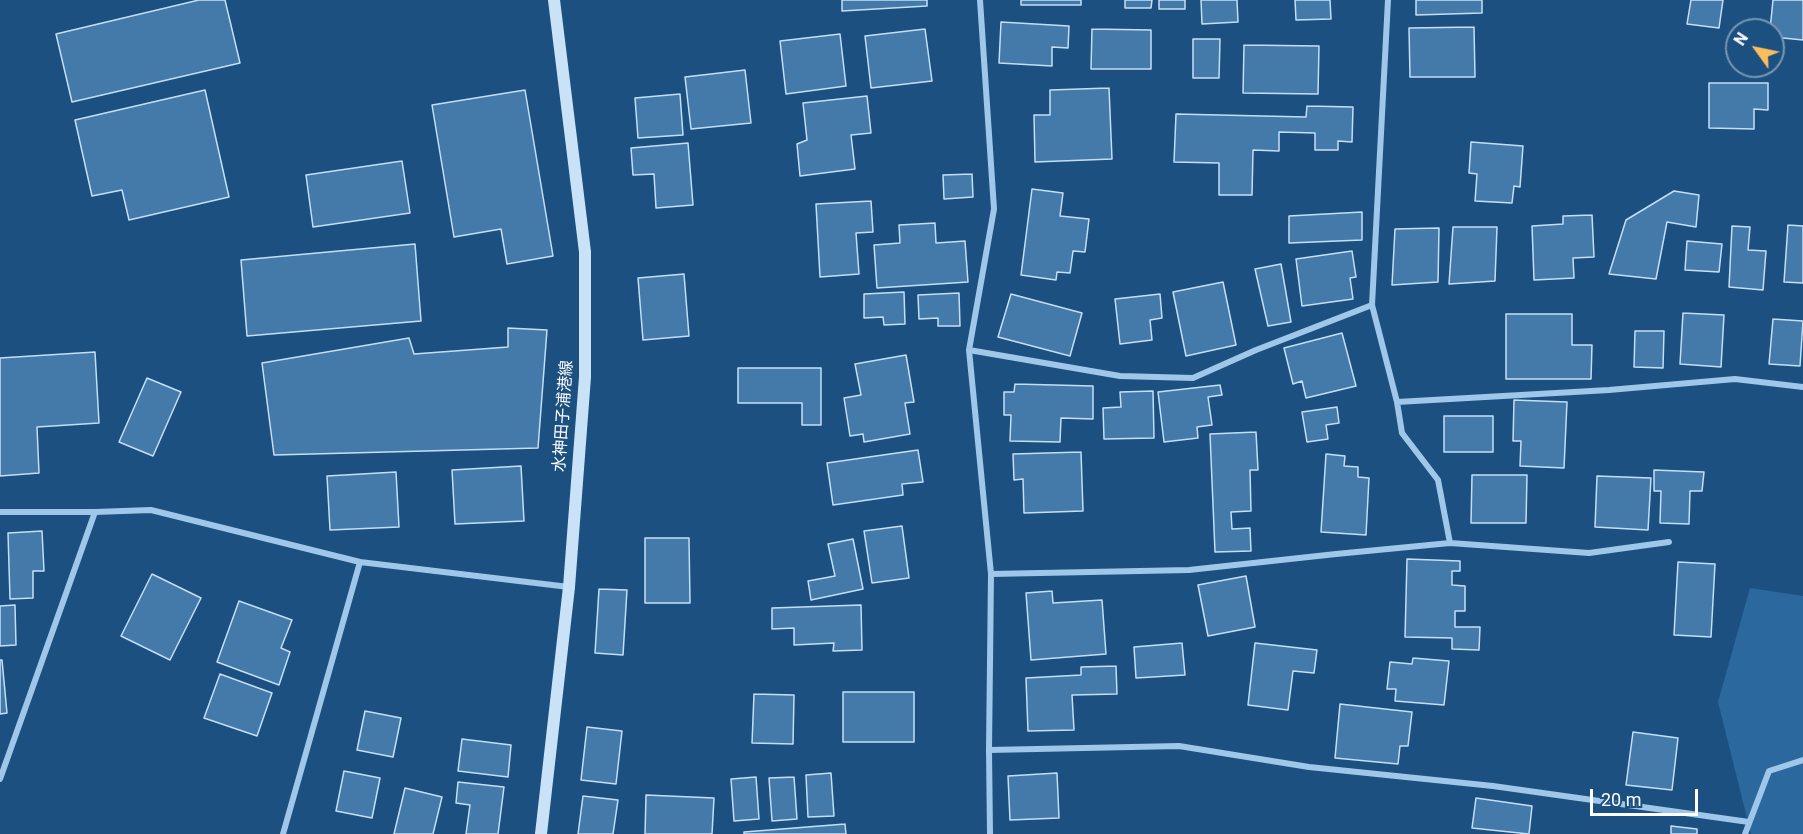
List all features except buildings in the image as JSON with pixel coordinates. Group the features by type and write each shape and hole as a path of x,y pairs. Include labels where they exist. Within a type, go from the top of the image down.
{"main road":[{"name":"水神田子浦港線","path":"541,834 569,587 585,377 585,252 554,0"}],"street":[{"path":"980,0 994,209 969,350 991,574 990,834"},
{"path":"1388,0 1372,305 1397,402 1402,433 1438,480 1450,543"},
{"path":"969,350 1120,376 1193,378 1372,305"},
{"path":"1397,402 1609,390 1735,379 1803,387"},
{"path":"0,512 151,510 360,562 569,587"},
{"path":"0,779 95,512"},
{"path":"991,574 1189,570 1450,543 1589,553 1669,542"},
{"path":"283,834 360,562"},
{"path":"989,750 1179,746 1309,767 1493,786 1749,822"},
{"path":"1745,834 1769,771 1803,760"}],"shaded area":[{"path":"1750,588 1803,596 1803,834 1751,834 1718,702"}]}
